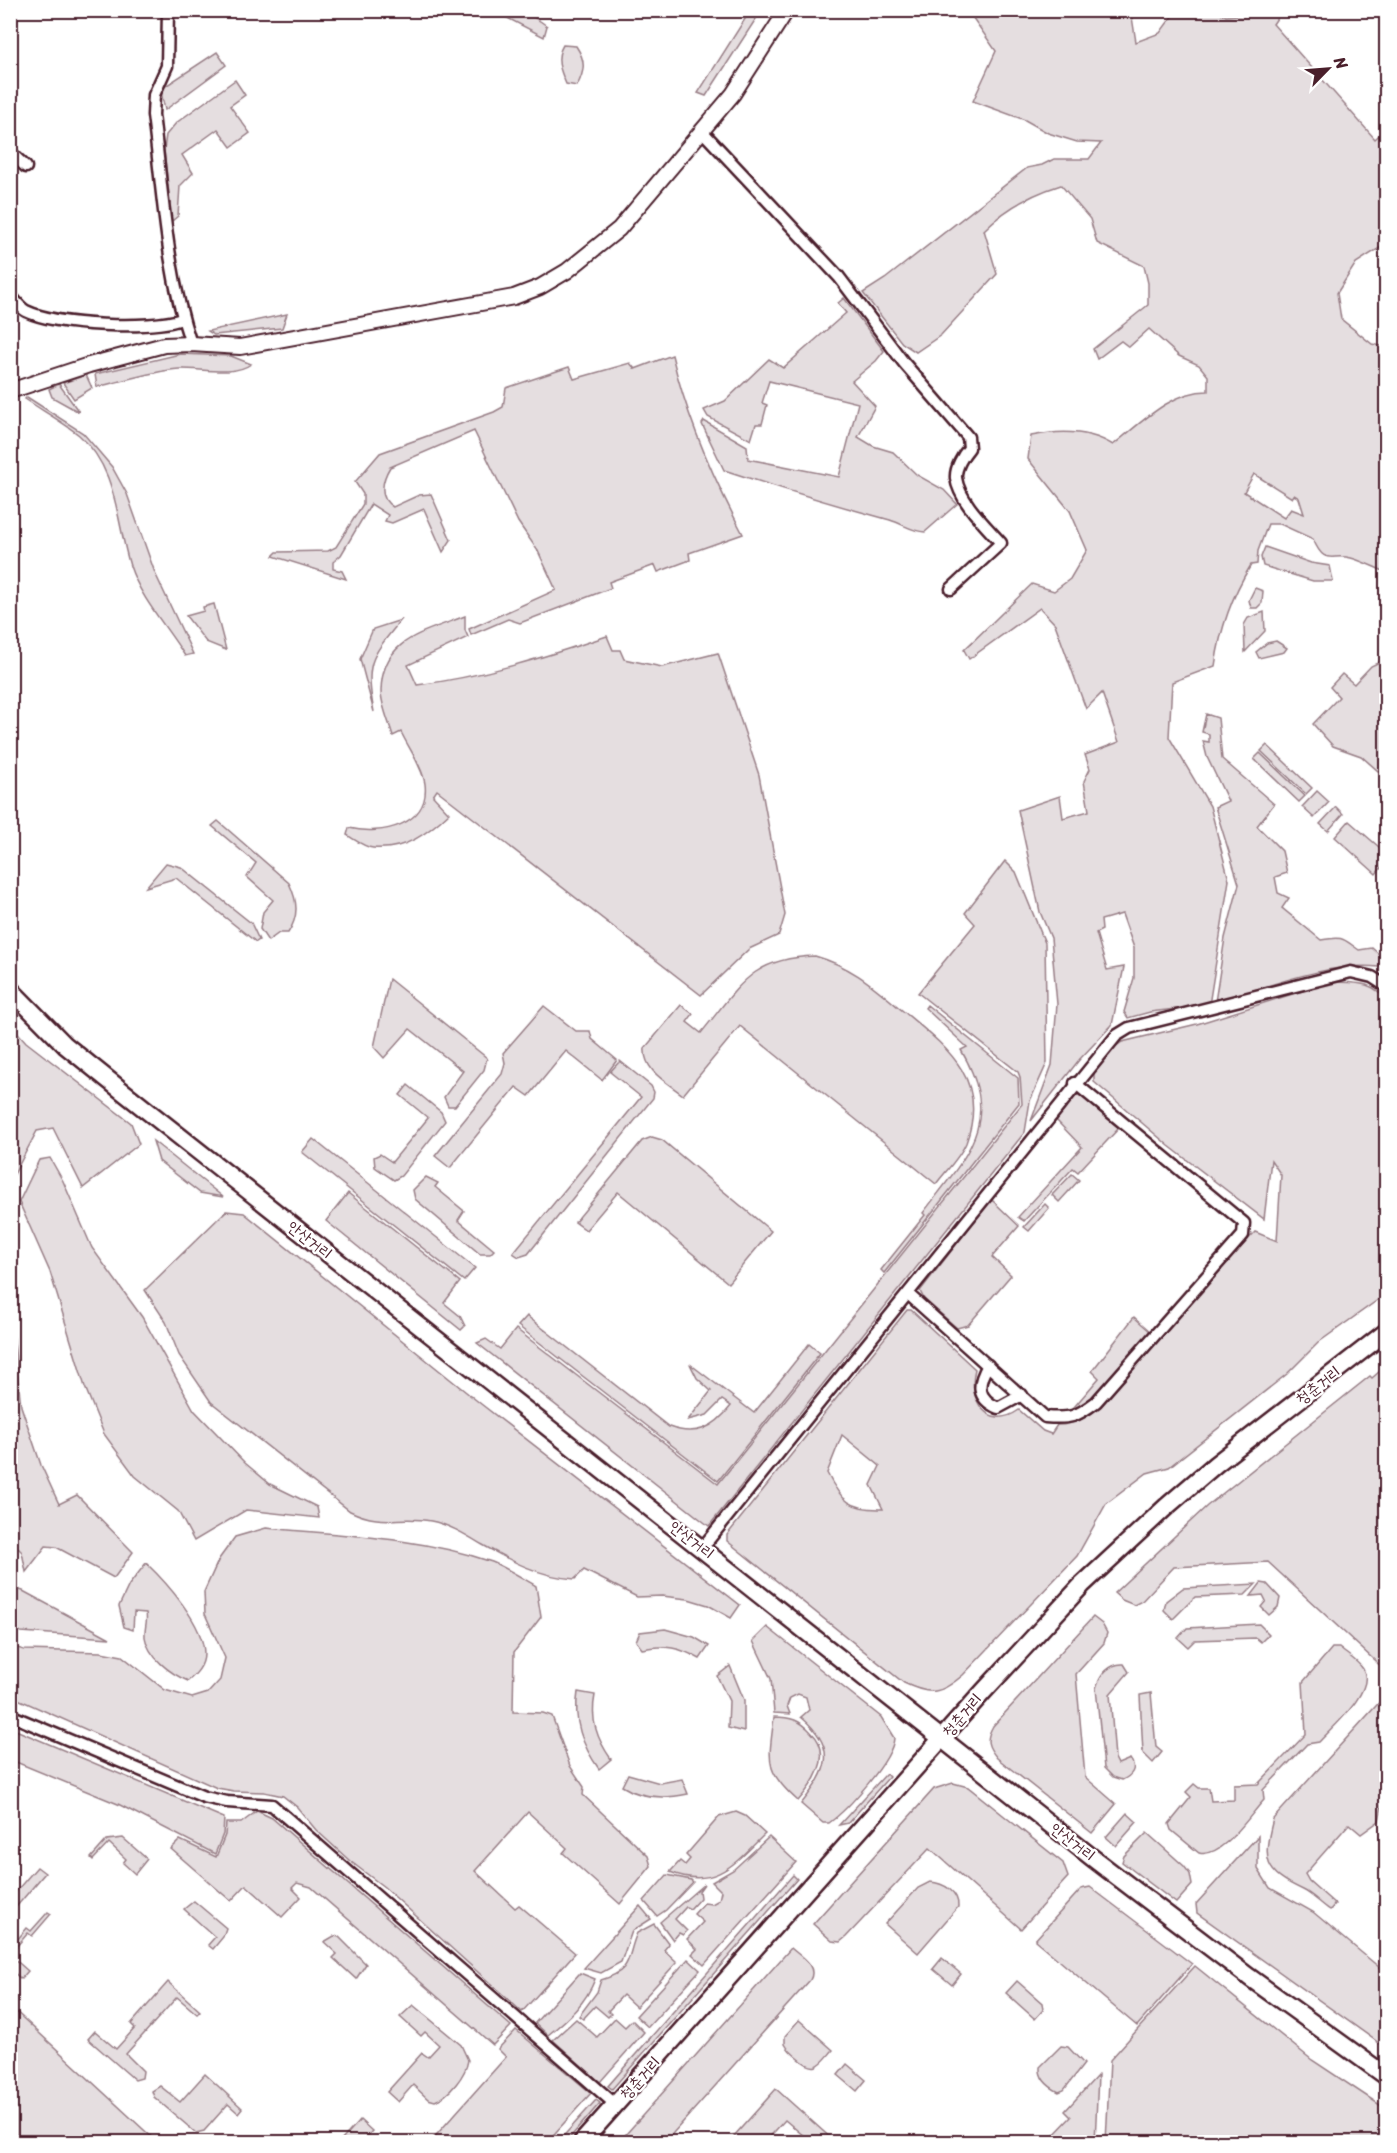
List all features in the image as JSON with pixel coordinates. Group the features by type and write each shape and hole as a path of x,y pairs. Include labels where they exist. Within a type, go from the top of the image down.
{"main road":[{"name":"안산거리","path":"10,989 65,1045 941,1739 1250,1977 1386,2076"},
{"name":"청춘거리","path":"582,2142 1042,1626 1122,1546 1216,1464 1386,1332"}],"street":[{"path":"168,10 167,66 154,95 153,115 168,245 182,319 191,344"},
{"path":"10,391 164,345 240,347 514,297 540,287 596,250 619,229 733,94 787,10"},
{"path":"701,130 839,276 904,363 968,437 969,448 962,457 956,477 965,498 1000,543 951,590"},
{"path":"10,152 26,167"},
{"path":"10,295 24,311 51,319 136,326 182,319"},
{"path":"702,1548 1116,1036 1130,1028 1351,972 1372,977 1386,986"},
{"path":"908,1294 1045,1417 1066,1419 1076,1416 1090,1406 1243,1235 1244,1223 1076,1083"},
{"path":"988,1365 979,1380 980,1394 987,1403 998,1408 1022,1395"},
{"path":"10,1715 204,1797 227,1802 273,1805 616,2104"}],"shaded area":[{"path":"494,11 516,12 534,18 547,26 544,37"},
{"path":"750,11 761,11 706,96 698,93"},
{"path":"968,11 1131,11 1136,42 1160,33 1176,11 1217,11 1226,16 1282,11 1273,24 1375,139 1386,129 1386,244 1356,263 1337,293 1341,319 1372,344 1386,347 1386,572 1351,558 1325,556 1317,548 1313,539 1280,524 1268,524 1258,551 1257,564 1251,565 1227,614 1215,666 1172,682 1169,737 1210,806 1229,880 1209,1005 1150,1012 1128,1018 1124,1012 1134,978 1134,948 1122,914 1101,920 1102,930 1096,933 1107,970 1124,967 1112,1025 1079,1060 1031,1121 1052,1065 1057,1004 1051,938 1040,912 1018,810 1060,796 1063,818 1089,811 1084,781 1090,769 1085,755 1119,742 1102,693 1086,709 1055,624 1040,608 969,659 964,650 1032,584 1054,591 1070,579 1087,550 1070,511 1028,459 1031,436 1073,432 1094,436 1113,445 1169,402 1194,392 1208,391 1208,376 1199,365 1179,356 1149,329 1129,347 1121,341 1097,359 1093,349 1148,305 1148,283 1144,266 1097,243 1090,219 1061,185 1020,203 1001,215 984,230 997,274 941,335 916,352 902,343 863,293 885,279 1027,168 1042,165 1054,159 1089,159 1101,143 1077,142 1048,133 1025,120 973,101 996,51","holes":["1254,474 1292,498 1294,495 1299,498 1304,514 1291,509 1284,518 1244,492"]},
{"path":"563,45 576,46 582,56 583,70 577,86 566,84 562,74 559,55"},
{"path":"217,52 226,65 165,110 161,92 164,87"},
{"path":"235,80 245,95 230,106 250,133 231,147 218,129 182,155 193,173 180,186 178,216 172,221 164,150 166,135 176,123"},
{"path":"844,298 884,351 876,361 852,381 875,406 858,437 873,446 893,452 917,475 944,490 957,504 925,532 724,470 702,424 704,421 747,446 748,459 839,477 858,403 769,381 762,403 767,405 762,424 756,424 751,440 708,417 704,410 725,401 769,359 783,368 846,313 838,303"},
{"path":"287,314 282,328 214,335 208,331"},
{"path":"180,354 231,356 251,364 244,368 226,371 169,370 97,387 95,374"},
{"path":"672,355 685,402 702,447 743,534 689,553 690,560 658,572 655,565 609,582 611,588 520,623 508,619 471,635 469,629 556,590 538,551 518,522 474,431 390,467 383,483 385,499 393,507 419,495 431,494 451,540 443,552 424,509 392,523 385,521 388,515 371,504 341,555 333,562 333,569 342,571 346,579 273,556 277,552 328,551 336,547 363,504 363,494 355,482 380,453 494,412 503,407 506,388 569,367 574,379 630,363 635,369"},
{"path":"86,375 92,388 74,399 63,383"},
{"path":"59,384 79,412 52,397 49,389"},
{"path":"27,397 83,433 112,467 127,494 155,573 193,654 185,656 147,601 135,578 125,549 109,480 92,449 73,430 25,399"},
{"path":"1265,547 1311,563 1330,566 1333,581 1313,581 1263,566 1261,557"},
{"path":"1255,588 1263,591 1262,603 1257,608 1251,608 1249,600"},
{"path":"214,604 226,650 206,642 186,616 204,611 203,607"},
{"path":"1264,612 1265,631 1245,652 1244,625 1248,618"},
{"path":"465,616 465,630 468,637 408,665 417,685 489,672 607,636 613,650 620,650 624,659 662,667 718,653 759,775 785,915 779,935 749,949 701,995 437,790 433,796 449,813 424,834 406,844 373,848 347,835 349,828 375,830 401,824 412,818 420,809 424,798 424,778 401,732 393,736 381,696 383,673 397,648 408,640"},
{"path":"401,620 382,643 372,661 370,682 374,712 360,659 373,629"},
{"path":"1276,641 1287,648 1284,652 1259,658 1256,652 1267,643"},
{"path":"1386,659 1386,778 1361,756 1333,746 1313,724 1339,697 1330,687 1342,674 1354,684 1371,666"},
{"path":"1206,714 1218,718 1222,759 1274,804 1257,826 1282,851 1287,873 1275,877 1278,893 1289,898 1282,908 1321,940 1339,938 1359,950 1372,948 1381,956 1379,967 1360,966 1318,972 1215,1002 1225,938 1239,884 1215,807 1228,801 1207,757 1203,741 1209,742 1209,734 1202,732"},
{"path":"1267,745 1312,788 1306,794 1261,751"},
{"path":"1260,753 1305,796 1299,802 1254,759"},
{"path":"1317,791 1329,802 1314,818 1302,807"},
{"path":"1336,807 1343,814 1328,831 1320,824"},
{"path":"218,821 289,883 294,896 296,915 288,933 279,933 268,941 260,929 263,912 273,900 247,877 256,863 212,826"},
{"path":"1349,821 1386,853 1386,862 1376,874 1335,837"},
{"path":"1005,861 1016,872 1045,943 1047,1063 1030,1101 1025,1132 709,1526 477,1343 486,1339 500,1349 516,1329 718,1484 1022,1104 1018,1072 918,993 975,924 965,913"},
{"path":"166,863 181,867 251,923 259,940 256,942 176,878 146,887"},
{"path":"815,956 841,966 872,986 934,1038 960,1066 968,1083 972,1100 972,1120 966,1143 936,1184 740,1026 683,1095 657,1075 648,1063 645,1048 681,1005 693,1014 687,1022 701,1033 737,989 760,969 775,962"},
{"path":"389,979 487,1058 484,1070 455,1106 448,1106 444,1097 463,1071 410,1029 384,1058 374,1047"},
{"path":"1331,982 1369,986 1381,994 1386,1001 1386,1294 1319,1342 1287,1374 1169,1467 1147,1473 1106,1504 1077,1556 963,1675 948,1686 935,1691 913,1687 904,1683 727,1541 727,1535 907,1310 911,1310 975,1369 974,1391 982,1409 989,1415 998,1417 1008,1416 1019,1410 1043,1431 1051,1434 1057,1425 1082,1419 1103,1404 1167,1327 1255,1232 1277,1241 1281,1175 1271,1160 1264,1219 1169,1146 1094,1082 1094,1072 1108,1052 1122,1042 1197,1024","holes":["842,1435 880,1466 871,1485 883,1509 863,1508 848,1502 837,1491 827,1473"]},
{"path":"927,1005 1018,1078 1019,1103 884,1273 881,1270 925,1215 923,1213 965,1156 974,1138 979,1119 979,1098 973,1076 961,1050 967,1047 925,1008"},
{"path":"544,1006 576,1031 590,1031 592,1039 617,1060 602,1080 566,1051 529,1096 516,1087 450,1168 435,1156 502,1074 505,1063 503,1053"},
{"path":"11,1025 26,1042 131,1123 139,1144 83,1188 53,1128 37,1131 11,1180"},
{"path":"620,1061 651,1086 654,1092 653,1098 528,1254 519,1257 513,1253 641,1097 610,1072"},
{"path":"408,1085 441,1112 445,1121 401,1176 394,1180 375,1167 374,1157 380,1154 392,1162 428,1118 400,1095"},
{"path":"1079,1094 1119,1128 1078,1172 1073,1168 1024,1221 1018,1217 1082,1147 1055,1119 1070,1100"},
{"path":"652,1137 662,1140 771,1231 728,1283 618,1192 586,1230 575,1222 642,1141"},
{"path":"313,1139 475,1268 464,1281 302,1152"},
{"path":"153,1141 223,1197 200,1193 159,1161"},
{"path":"50,1158 63,1181 92,1248 142,1317 194,1410 245,1463 270,1484 317,1507 319,1518 246,1510 194,1541 178,1511 135,1476 104,1434 85,1387 50,1272 19,1202 39,1160"},
{"path":"1072,1174 1079,1180 1059,1202 1052,1195"},
{"path":"426,1177 438,1183 435,1187 464,1211 458,1220 494,1250 490,1254 480,1254 415,1199 413,1190"},
{"path":"348,1193 460,1282 444,1303 460,1316 465,1326 461,1330 326,1221"},
{"path":"990,1201 993,1201 1019,1226 992,1257 1011,1275 968,1325 957,1328 924,1299 920,1291"},
{"path":"1045,1204 1049,1208 1029,1231 1024,1227"},
{"path":"226,1211 244,1213 481,1404 740,1605 731,1618 708,1605 688,1599 662,1596 637,1597 584,1570 575,1579 538,1572 437,1522 382,1520 362,1516 350,1511 211,1402 179,1355 166,1322 145,1290"},
{"path":"527,1316 669,1427 679,1430 696,1431 711,1425 731,1406 722,1400 707,1415 688,1420 711,1391 697,1378 690,1364 754,1413 809,1344 820,1353 718,1481 518,1326"},
{"path":"1134,1317 1151,1332 1089,1401 1079,1410 1068,1414 1099,1378 1092,1371"},
{"path":"13,1333 21,1406 41,1465 59,1504 77,1495 133,1552 114,1578 56,1547 46,1546 26,1572 22,1552 11,1541 10,1334"},
{"path":"1386,1366 1385,1670 1268,1562 1174,1567 1142,1601 1134,1605 1122,1600 1114,1593 1207,1506 1370,1376 1372,1378"},
{"path":"266,1528 380,1538 437,1547 492,1562 536,1586 541,1617 514,1652 513,1712 543,1713 552,1716 570,1766 584,1787 583,1795 648,1856 651,1866 620,1904 563,1853 567,1848 528,1812 475,1871 515,1908 519,1905 575,1953 522,2012 384,1887 350,1861 316,1830 297,1807 283,1796 217,1788 11,1696 11,1646 24,1650 101,1652 122,1656 165,1690 192,1698 208,1693 220,1680 225,1658 205,1614 204,1592 219,1559 235,1537"},
{"path":"146,1563 182,1604 198,1630 204,1654 203,1662 197,1673 188,1681 155,1658 145,1637 146,1613 134,1612 133,1630 124,1627 119,1606 129,1585"},
{"path":"1261,1583 1267,1584 1280,1598 1278,1607 1269,1615 1261,1607 1266,1601 1263,1595 1251,1596"},
{"path":"1256,1584 1245,1595 1195,1597 1173,1619 1164,1610 1166,1601 1183,1588"},
{"path":"10,1587 23,1591 110,1638 21,1632 11,1628"},
{"path":"1093,1617 1102,1624 1107,1633 1104,1643 1076,1674 1085,1777 1116,1804 1092,1833 997,1758 989,1746 988,1739 993,1726"},
{"path":"1259,1624 1269,1634 1261,1642 1256,1638 1195,1640 1188,1647 1178,1638 1187,1628"},
{"path":"767,1627 881,1717 894,1738 892,1747 878,1771 847,1807 829,1823 823,1823 801,1804 811,1792 823,1770 825,1749 813,1728 801,1717 809,1710 806,1697 798,1694 790,1698 787,1706 790,1714 774,1713 771,1679 753,1641"},
{"path":"665,1629 694,1637 709,1646 700,1659 672,1648 642,1649 636,1641 640,1632"},
{"path":"1332,1648 1339,1648 1363,1669 1364,1687 1351,1708 1319,1742 1307,1744 1263,1790 1264,1800 1226,1843 1217,1850 1199,1853 1171,1830 1169,1824 1191,1797 1186,1792 1194,1784 1199,1788 1209,1788 1211,1801 1234,1800 1234,1785 1258,1784 1306,1734 1303,1682"},
{"path":"1119,1664 1124,1664 1129,1672 1110,1694 1115,1758 1118,1764 1130,1759 1133,1766 1131,1774 1122,1780 1113,1777 1104,1768 1096,1688 1106,1671"},
{"path":"730,1666 744,1700 744,1732 728,1728 729,1701 717,1676"},
{"path":"578,1692 595,1695 593,1713 596,1729 611,1759 599,1769 580,1732 577,1713"},
{"path":"1151,1693 1156,1747 1162,1752 1153,1763 1143,1753 1140,1695"},
{"path":"1386,1695 1386,1802 1382,1805 1379,1821 1361,1834 1349,1824 1305,1874 1309,1881 1335,1904 1330,1910 1310,1894 1290,1884 1273,1871 1267,1855 1273,1819"},
{"path":"774,1717 799,1722 811,1732 821,1749 816,1777 798,1801 779,1781 771,1764"},
{"path":"11,1728 224,1818 223,1834 215,1854 118,1804 11,1760"},
{"path":"628,1774 660,1783 682,1779 688,1794 671,1797 646,1796 622,1786"},
{"path":"886,1774 889,1777 848,1823 839,1825"},
{"path":"953,1783 968,1787 1063,1863 1068,1877 1021,1929 930,1848 846,1937 840,1942 832,1941 813,1924 934,1789"},
{"path":"257,1811 272,1818 511,2026 493,2045 311,1887 297,1883 292,1888 301,1897 282,1917 246,1885 231,1901 171,1849 180,1840 216,1857 225,1835 226,1823 241,1823"},
{"path":"736,1812 745,1816 765,1834 744,1855 724,1871 712,1876 686,1877 670,1872 680,1861 685,1865 690,1859 686,1855 719,1817"},
{"path":"1127,1813 1137,1822 1116,1846 1106,1837"},
{"path":"1147,1833 1190,1874 1192,1885 1176,1903 1122,1862 1124,1856"},
{"path":"1258,1836 1258,1869 1270,1888 1313,1912 1386,1973 1386,2048 1197,1913 1196,1904"},
{"path":"769,1837 796,1862 704,1965 692,1954 697,1949 687,1939 703,1922 694,1914 704,1903 712,1904 719,1900 721,1891 712,1882 733,1870"},
{"path":"123,1838 147,1859 135,1874 123,1863 126,1859 109,1843 93,1860 91,1858 107,1840"},
{"path":"37,1867 45,1873 11,1913 11,1897"},
{"path":"667,1875 693,1882 666,1910 657,1916 644,1901"},
{"path":"793,1875 797,1879 612,2089 608,2086"},
{"path":"930,1882 950,1889 956,1897 958,1907 918,1953 885,1924 918,1888"},
{"path":"704,1884 699,1891 700,1898 690,1909 686,1907 675,1919 687,1931 683,1935 679,1933 673,1940 660,1922"},
{"path":"1090,1887 1192,1964 1137,2026 1035,1940 1081,1889"},
{"path":"194,1901 226,1928 223,1937 213,1949 208,1945 215,1937 184,1909"},
{"path":"640,1906 651,1919 632,1931 621,1962 601,1973 584,1968"},
{"path":"48,1912 51,1914 32,1936 28,1933 11,1953 11,1947 27,1928 31,1931"},
{"path":"654,1924 669,1944 664,1950 677,1962 636,2007 623,1995 608,2011 611,2014 608,2017 595,2006 583,2019 579,2016 597,1992 601,1980 612,1976 624,1967 637,1933"},
{"path":"334,1936 339,1937 366,1964 356,1979 333,1958 337,1954 324,1942"},
{"path":"791,1948 810,1966 812,1975 810,1980 665,2142 619,2142"},
{"path":"11,1956 28,1971 21,1979 11,1970"},
{"path":"942,1958 961,1974 952,1985 933,1969"},
{"path":"688,1959 700,1970 648,2027 636,2016"},
{"path":"1195,1966 1312,2060 1386,2109 1386,2142 1106,2142 1110,2060"},
{"path":"580,1973 595,1979 587,1996 563,2023 548,2035 535,2023"},
{"path":"1017,1981 1042,2003 1043,2010 1035,2019 1006,1993"},
{"path":"168,1982 200,2011 197,2014 177,1997 126,2054 143,2071 142,2078 135,2080 88,2039 95,2031 116,2049 135,2028 131,2024"},
{"path":"413,2005 461,2045 468,2060 456,2084 446,2095 435,2101 428,2099 413,2085 398,2102 387,2092 422,2053 428,2057 439,2045 425,2032 421,2036 400,2017"},
{"path":"11,2007 157,2142 11,2142 11,2116 16,2109 11,2090"},
{"path":"615,2018 625,2027 632,2020 644,2032 600,2082 553,2040 576,2019 597,2037"},
{"path":"799,2020 833,2050 817,2066 804,2063 785,2044 785,2036"},
{"path":"516,2030 591,2093 547,2142 430,2142 506,2057 498,2049"},
{"path":"1061,2046 1068,2047 1084,2064 1064,2090 1059,2092 1045,2082 1040,2067"},
{"path":"847,2064 866,2080 857,2091 838,2075"},
{"path":"205,2074 242,2108 238,2113 228,2104 204,2131 196,2133 154,2097 152,2091 160,2086 180,2102"},
{"path":"1098,2075 1095,2142 1047,2142 1071,2117 1065,2111"},
{"path":"776,2089 833,2140 831,2142 811,2142 785,2120 765,2142 741,2142 734,2136"},
{"path":"596,2100 600,2103 566,2142 558,2142"},
{"path":"360,2120 372,2131 362,2142 340,2142"}]}
